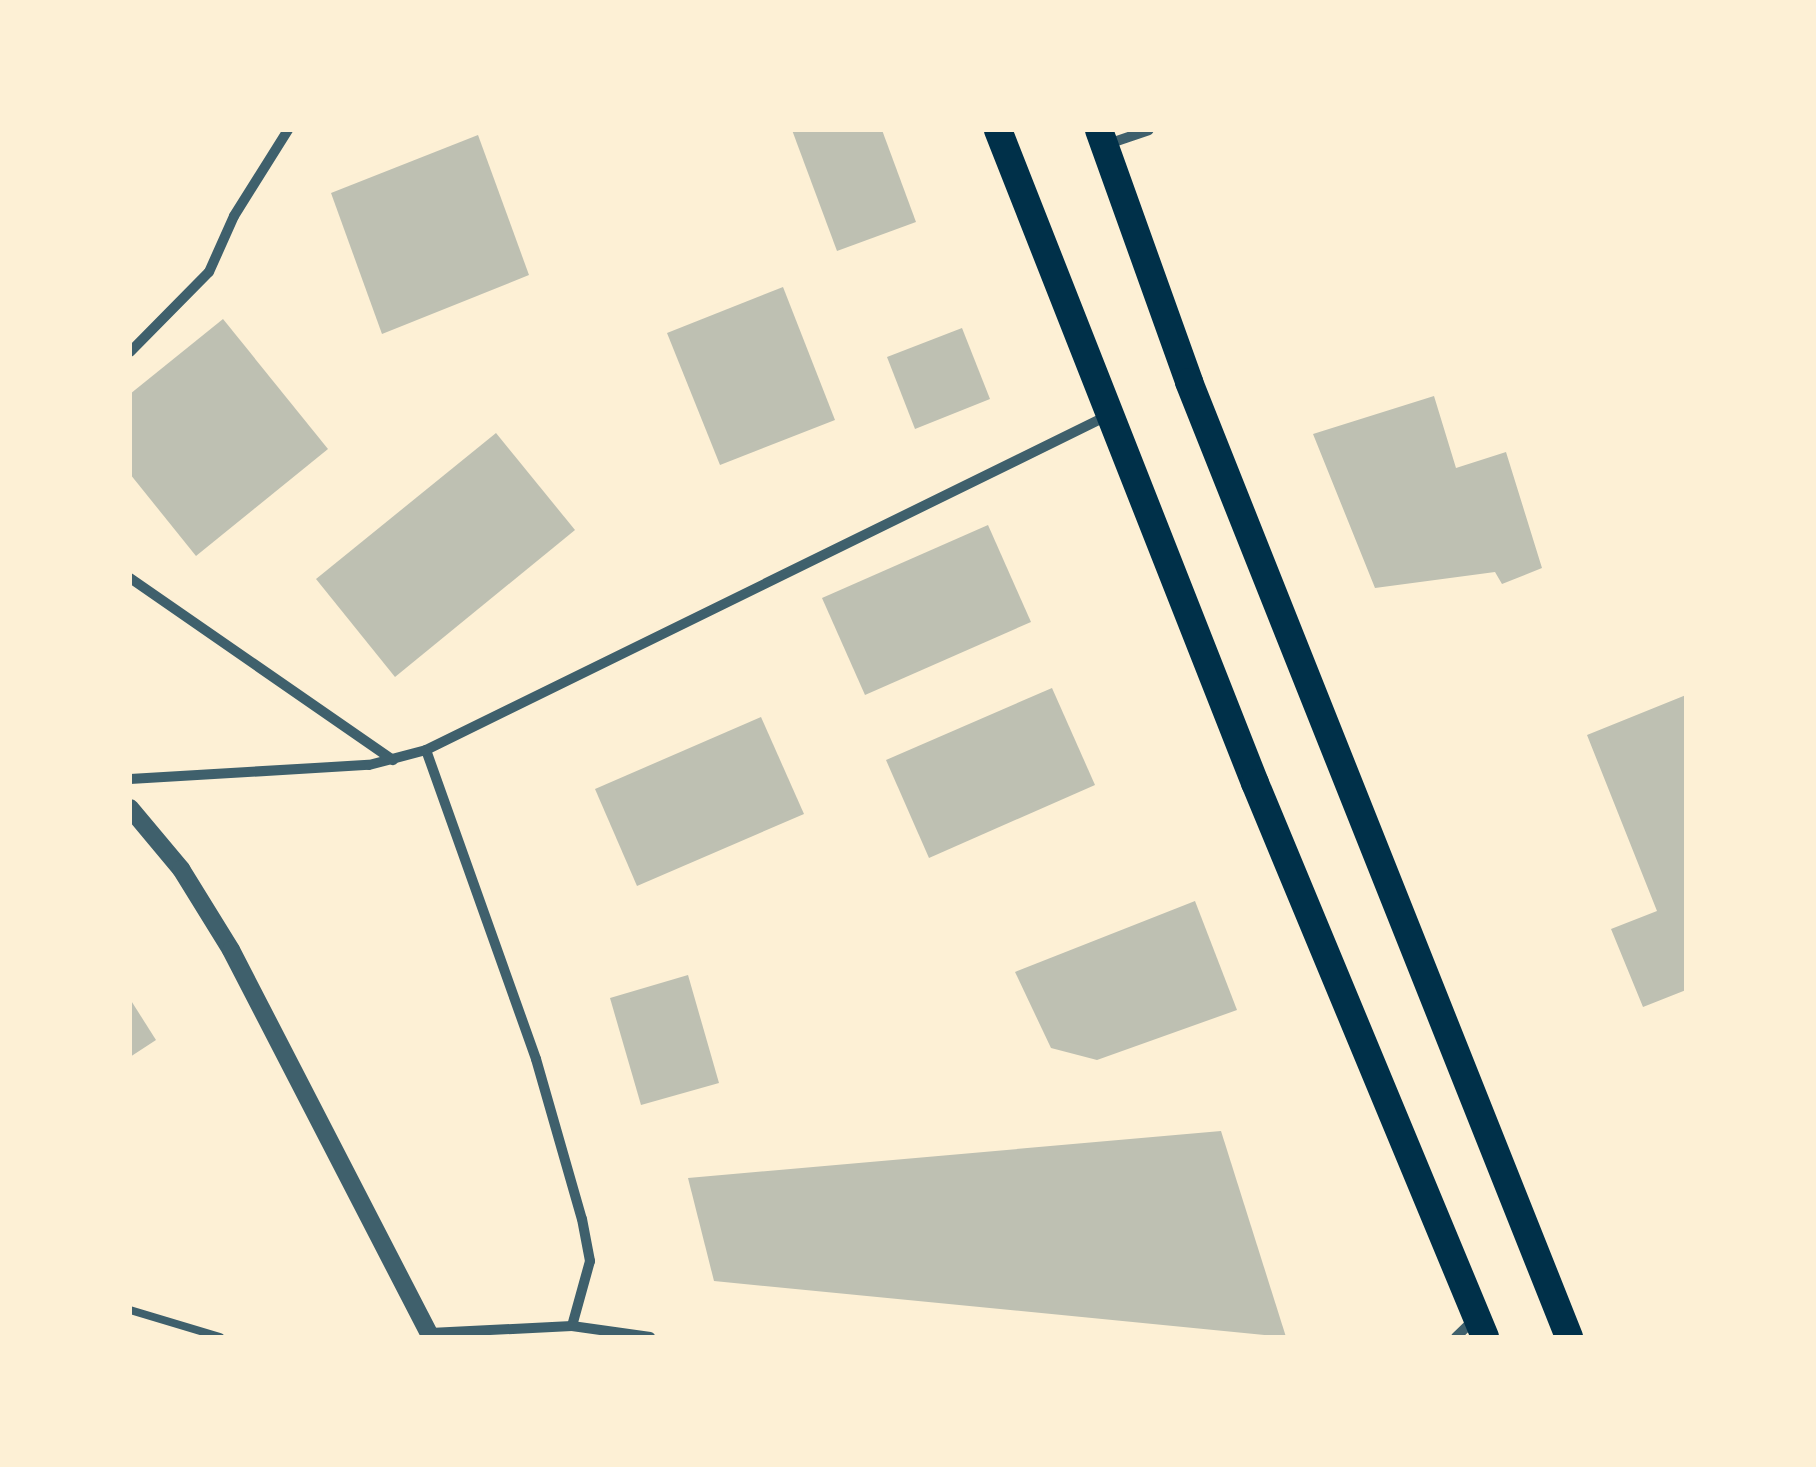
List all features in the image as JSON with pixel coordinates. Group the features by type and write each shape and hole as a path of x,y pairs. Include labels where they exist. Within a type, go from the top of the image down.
{"highway":[{"path":"998,130 1481,1327"},
{"path":"1102,138 1190,382 1569,1337"}],"street":[{"path":"130,352 209,272 234,216 288,130"},
{"path":"1102,138 1149,130"},
{"path":"130,779 394,760 426,750 1110,414"},
{"path":"130,578 394,760"},
{"path":"426,750 536,1060 582,1219 590,1261 572,1326"},
{"path":"130,808 181,869 231,950 430,1335 572,1326 650,1337"},
{"path":"1456,1337 1481,1327"}],"lane":[{"path":"130,1310 167,1326 220,1337"}],"building":[{"path":"792,130 882,130 916,222 837,251"},
{"path":"478,135 529,275 382,334 331,193"},
{"path":"783,287 835,420 720,465 667,333"},
{"path":"223,319 328,449 196,556 130,474 130,394"},
{"path":"962,328 990,399 915,429 887,357"},
{"path":"1434,396 1456,468 1506,452 1542,568 1502,584 1495,572 1375,588 1313,434"},
{"path":"496,433 575,530 395,677 316,579"},
{"path":"988,525 1031,622 865,695 822,598"},
{"path":"1052,688 1095,785 929,858 886,760"},
{"path":"1686,695 1686,990 1643,1007 1611,929 1657,911 1587,735"},
{"path":"761,717 804,814 637,886 595,789"},
{"path":"1195,901 1237,1010 1097,1060 1051,1048 1015,972"},
{"path":"688,975 719,1083 641,1105 610,998"},
{"path":"130,999 156,1040 130,1057"},
{"path":"1221,1131 1286,1337 714,1281 688,1178"}]}
